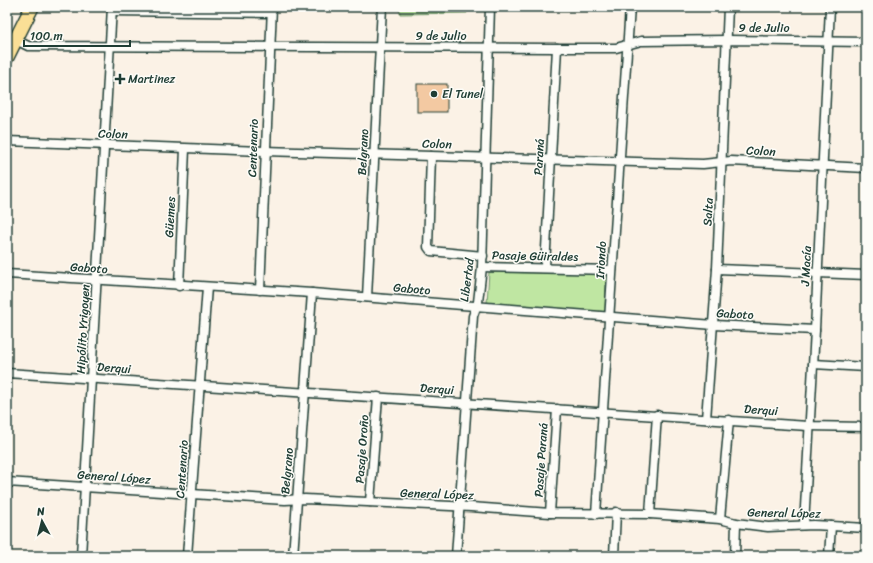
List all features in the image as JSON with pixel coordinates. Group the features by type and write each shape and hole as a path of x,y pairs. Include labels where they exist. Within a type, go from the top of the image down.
{"main road":[{"path":"7,57 32,7"}],"street":[{"name":"Belgrano","path":"367,297 382,7"},
{"name":"Libertad","path":"456,556 473,316 476,307 483,256 490,7"},
{"name":"Iriondo","path":"596,514 610,317 618,160 630,7"},
{"name":"Salta","path":"706,419 717,269 728,7"},
{"name":"J Macía","path":"804,525 808,426 818,273 830,7"},
{"path":"112,9 271,10"},
{"name":"Hipólito Yrigoyen","path":"81,556 98,281 112,9"},
{"name":"Centenario","path":"260,290 264,152 271,10"},
{"name":"9 de Julio","path":"16,40 28,46 488,48 616,48 641,42 727,40 828,40 866,42"},
{"name":"Paraná","path":"545,267 557,48"},
{"name":"Colon","path":"7,141 264,152 486,158 731,162 866,168"},
{"name":"Güemes","path":"179,286 185,149"},
{"name":"Pasaje Güiraldes","path":"431,156 428,247 431,251 483,256"},
{"name":"Pasaje Güiraldes","path":"482,267 545,267 612,270"},
{"path":"717,269 866,275"},
{"name":"Gaboto","path":"7,274 98,281 312,293 714,325 815,330"},
{"name":"Centenario","path":"187,556 207,287"},
{"name":"Belgrano","path":"293,556 312,293"},
{"path":"813,364 866,367"},
{"name":"Derqui","path":"7,373 808,426 866,427"},
{"name":"Pasaje Oroño","path":"370,502 378,397"},
{"name":"Pasaje Paraná","path":"550,513 557,409"},
{"path":"650,514 657,415"},
{"path":"720,519 729,420"},
{"name":"General López","path":"7,482 192,495 370,502 550,513 596,514 616,512 650,514 720,519 736,524 768,527 804,525 866,528"},
{"path":"614,556 616,512"},
{"path":"735,556 736,524"},
{"path":"829,556 831,526"}],"green space":[{"path":"400,7 467,7 467,13 400,14"},
{"path":"489,272 606,274 605,312 487,303"}],"building":[{"path":"417,84 447,84 447,112 417,112"}],"place":[{"name":"Martinez","path":"120,79"},
{"name":"El Tunel","path":"434,94"}]}
